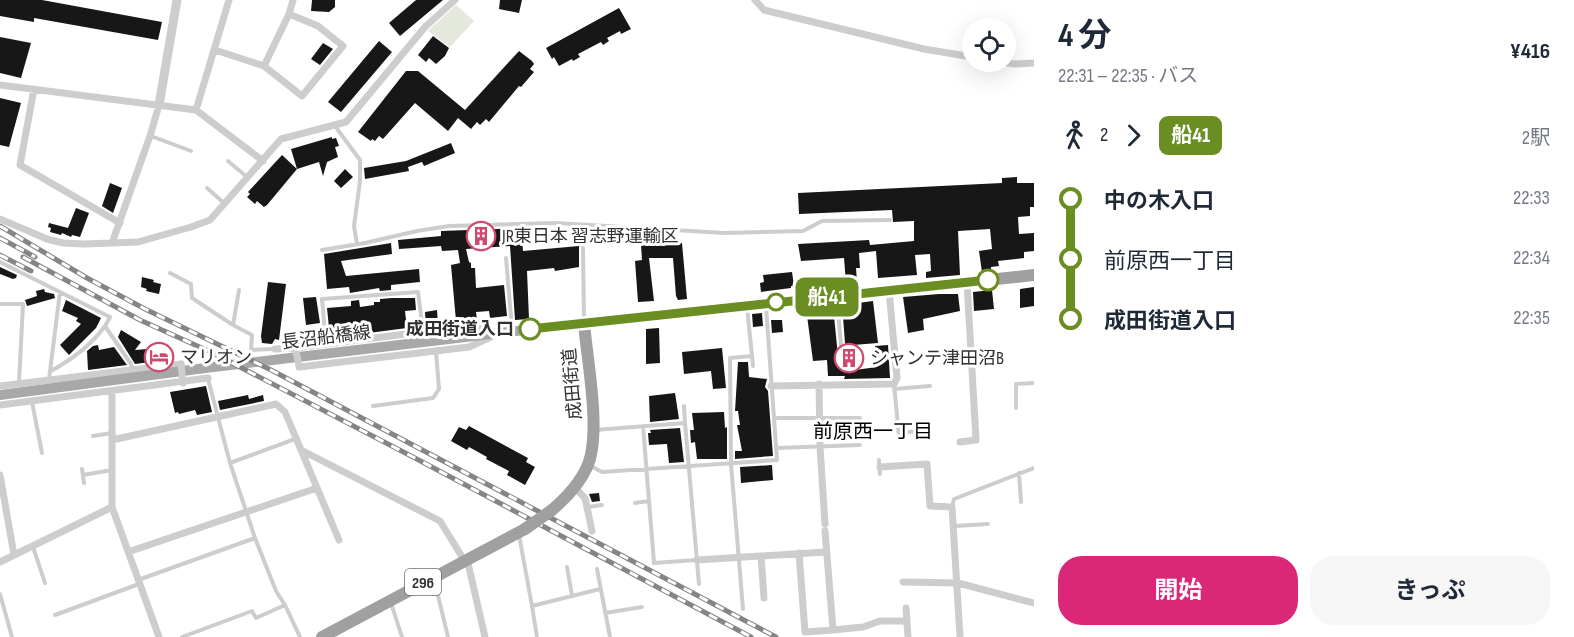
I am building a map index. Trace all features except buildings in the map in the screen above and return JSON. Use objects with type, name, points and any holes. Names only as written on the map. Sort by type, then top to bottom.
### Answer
[{"type":"highway","name":"成田街道","points":[[322,637],[522,531],[552,510],[575,488],[588,465],[594,430],[584,323],[1034,275]]},
{"type":"main road","name":"長沼船橋線","points":[[0,395],[584,323]]},
{"type":"street","points":[[112,243],[159,105],[177,0]]},
{"type":"street","points":[[196,110],[229,0]]},
{"type":"street","points":[[264,66],[289,14],[293,0]]},
{"type":"street","points":[[0,219],[47,239],[63,243],[138,242],[210,220],[281,139],[346,122],[425,27],[455,0]]},
{"type":"street","points":[[755,0],[764,10],[924,49],[962,55]]},
{"type":"street","points":[[215,50],[264,66],[302,96],[343,46],[318,26],[289,14]]},
{"type":"street","points":[[1016,64],[1034,63]]},
{"type":"street","points":[[0,85],[196,110],[262,161]]},
{"type":"street","points":[[34,89],[20,165],[120,223]]},
{"type":"street","points":[[960,442],[976,440],[967,283]]},
{"type":"street","points":[[771,386],[819,384],[894,386],[897,378],[889,290]]},
{"type":"street","points":[[275,349],[296,350],[326,344],[469,326],[498,333]]},
{"type":"street","points":[[296,350],[299,367],[469,346],[498,333]]},
{"type":"street","points":[[0,386],[181,364],[183,383]]},
{"type":"street","points":[[0,405],[208,378]]},
{"type":"street","points":[[819,384],[820,447],[833,630]]},
{"type":"street","points":[[112,392],[112,507],[159,637]]},
{"type":"street","points":[[112,436],[276,404],[285,412],[339,540]]},
{"type":"street","points":[[301,450],[440,521],[466,560],[485,637]]},
{"type":"street","points":[[880,467],[927,464],[930,506],[952,507],[955,526],[960,637]]},
{"type":"street","points":[[0,475],[14,555]]},
{"type":"street","points":[[128,552],[317,488]]},
{"type":"street","points":[[575,488],[585,498],[592,531]]},
{"type":"street","points":[[0,562],[112,507]]},
{"type":"street","points":[[697,560],[826,552]]},
{"type":"street","points":[[799,553],[805,633],[863,627],[880,621],[907,621]]},
{"type":"street","points":[[760,556],[764,598]]},
{"type":"street","points":[[903,582],[958,583],[1034,603]]},
{"type":"street","points":[[906,608],[908,637]]},
{"type":"lane","points":[[335,126],[360,160],[360,181],[354,226],[357,244]]},
{"type":"lane","points":[[150,136],[191,151]]},
{"type":"lane","points":[[228,161],[247,178]]},
{"type":"lane","points":[[207,188],[224,203]]},
{"type":"lane","points":[[322,250],[449,226],[556,223],[724,233],[803,231],[822,221],[890,220]]},
{"type":"lane","points":[[584,248],[584,323]]},
{"type":"lane","points":[[506,258],[512,332]]},
{"type":"lane","points":[[0,262],[110,317],[98,335],[64,364],[51,371]]},
{"type":"lane","points":[[170,273],[191,284],[192,298],[252,335],[250,350],[275,349]]},
{"type":"lane","points":[[233,325],[239,290]]},
{"type":"lane","points":[[49,380],[60,292]]},
{"type":"lane","points":[[326,344],[322,299],[418,292],[423,332]]},
{"type":"lane","points":[[837,296],[842,356]]},
{"type":"lane","points":[[588,465],[602,472],[777,460],[765,303]]},
{"type":"lane","points":[[0,304],[24,304],[19,384]]},
{"type":"lane","points":[[746,305],[753,366]]},
{"type":"lane","points":[[105,326],[131,364],[132,370]]},
{"type":"lane","points":[[373,406],[433,398],[439,390],[435,351]]},
{"type":"lane","points":[[744,609],[731,464],[730,358],[752,356]]},
{"type":"lane","points":[[208,378],[230,463],[255,538],[276,591],[300,637]]},
{"type":"lane","points":[[1016,408],[1016,384],[1034,383]]},
{"type":"lane","points":[[917,431],[899,435],[894,386],[930,386]]},
{"type":"lane","points":[[32,402],[42,453]]},
{"type":"lane","points":[[684,406],[699,584]]},
{"type":"lane","points":[[774,418],[860,418]]},
{"type":"lane","points":[[594,430],[685,423]]},
{"type":"lane","points":[[643,426],[654,563],[697,560]]},
{"type":"lane","points":[[93,436],[112,436]]},
{"type":"lane","points":[[230,463],[295,439]]},
{"type":"lane","points":[[776,448],[860,445]]},
{"type":"lane","points":[[952,507],[954,499],[1034,468]]},
{"type":"lane","points":[[82,469],[84,483]]},
{"type":"lane","points":[[83,475],[112,470]]},
{"type":"lane","points":[[1019,473],[1021,502]]},
{"type":"lane","points":[[635,503],[650,501]]},
{"type":"lane","points":[[588,507],[602,505]]},
{"type":"lane","points":[[955,526],[988,524]]},
{"type":"lane","points":[[522,531],[537,637]]},
{"type":"lane","points":[[55,615],[255,538]]},
{"type":"lane","points":[[33,546],[45,583]]},
{"type":"lane","points":[[567,567],[572,596]]},
{"type":"lane","points":[[597,569],[610,637]]},
{"type":"lane","points":[[434,577],[448,637]]},
{"type":"lane","points":[[532,606],[600,589]]},
{"type":"lane","points":[[0,594],[12,637]]},
{"type":"lane","points":[[390,600],[402,637]]},
{"type":"lane","points":[[183,637],[252,611],[256,618],[285,605]]},
{"type":"lane","points":[[605,613],[642,607]]},
{"type":"shaded area","points":[[456,5],[474,21],[450,47],[428,31]]},
{"type":"railway","points":[[0,226],[87,278],[145,309],[273,371],[776,637]]},
{"type":"railway","points":[[0,238],[35,257]]},
{"type":"railway","points":[[0,255],[31,271]]},
{"type":"railway","points":[[23,257],[140,320],[215,354],[413,457],[751,637]]},
{"type":"bus line","name":"船41","points":[[530,329],[988,280]]},
{"type":"place","name":"JR東日本 習志野運輸区","points":[[481,236]]},
{"type":"place","name":"成田街道入口","points":[[530,329]]},
{"type":"place","name":"マリオン","points":[[159,357]]},
{"type":"place","name":"シャンテ津田沼B","points":[[849,358]]},
{"type":"district","name":"前原西一丁目","points":[[873,431]]}]
